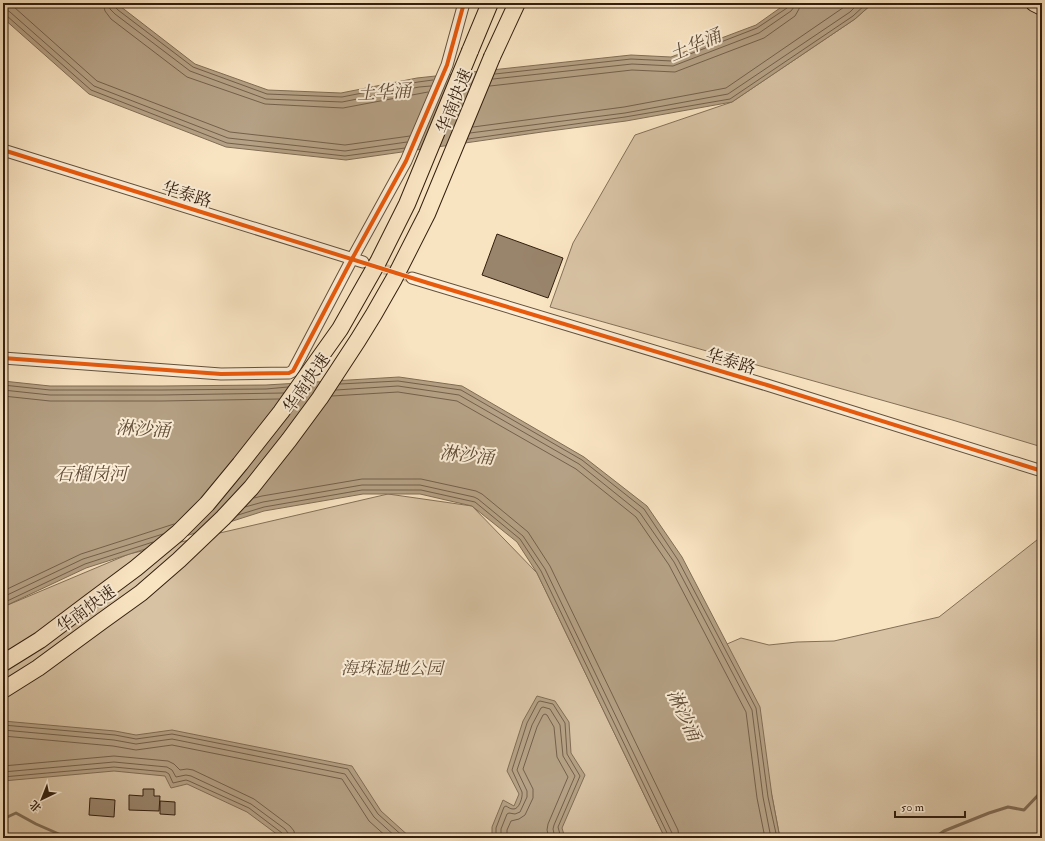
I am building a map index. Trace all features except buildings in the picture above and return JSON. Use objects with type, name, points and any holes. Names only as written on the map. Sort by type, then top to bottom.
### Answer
[{"type":"highway","points":[[470,51],[480,3]]},
{"type":"highway","name":"华南快速","points":[[3,663],[40,640],[71,617],[136,568],[178,533],[207,504],[282,412],[340,329],[378,262],[407,204],[490,3]]},
{"type":"highway","name":"华南快速","points":[[3,690],[38,668],[141,593],[179,560],[223,518],[251,488],[289,440],[320,398],[394,280],[427,214],[492,57],[517,3]]},
{"type":"highway","points":[[1034,3],[1042,7]]},
{"type":"street","points":[[3,358],[221,374],[294,372],[352,259],[406,161],[447,65],[464,3]]},
{"type":"street","name":"华泰路","points":[[3,150],[363,262]]},
{"type":"street","name":"华泰路","points":[[412,278],[767,385],[1042,471]]},
{"type":"green space","points":[[873,3],[1042,3],[1042,447],[949,419],[550,307],[573,243],[635,135],[732,102],[855,19]]},
{"type":"green space","name":"海珠湿地公园","points":[[388,494],[472,506],[537,573],[665,838],[3,838],[3,607],[129,554]]},
{"type":"green space","points":[[1042,536],[1042,838],[781,838],[772,796],[727,644],[741,638],[769,645],[797,642],[834,641],[939,617]]},
{"type":"water","name":"土华涌","points":[[3,3],[116,3],[195,64],[268,90],[341,93],[417,78],[631,55],[671,57],[756,25],[787,3],[873,3],[855,19],[732,102],[626,121],[346,160],[226,147],[89,94],[3,18]]},
{"type":"water","name":"石榴岗河","points":[[399,377],[462,386],[584,457],[647,506],[682,557],[760,707],[772,796],[781,838],[665,838],[537,573],[517,542],[472,506],[420,494],[363,494],[264,511],[86,568],[3,607],[3,381],[50,386],[266,385]]},
{"type":"water","points":[[537,696],[555,701],[569,722],[571,753],[585,775],[562,828],[565,838],[492,838],[492,827],[503,800],[514,806],[519,794],[507,771],[523,721]]},
{"type":"water","points":[[3,721],[115,731],[136,735],[172,730],[352,766],[381,811],[411,838],[282,838],[247,812],[187,784],[171,788],[165,776],[114,771],[3,781]]},
{"type":"waterway","points":[[934,838],[944,831],[1008,807],[1024,810],[1042,791]]},
{"type":"waterway","points":[[3,819],[16,813],[36,824],[68,838]]},
{"type":"tunnel","points":[[369,264],[412,278]]},
{"type":"cycle path","points":[[3,358],[221,374],[289,373],[293,371],[406,161],[447,65],[464,3]]},
{"type":"cycle path","points":[[3,150],[428,283],[767,385],[1042,471]]},
{"type":"water label","name":"淋沙涌","points":[[143,429]]},
{"type":"water label","name":"淋沙涌","points":[[467,455]]},
{"type":"water label","name":"淋沙涌","points":[[684,715]]}]
